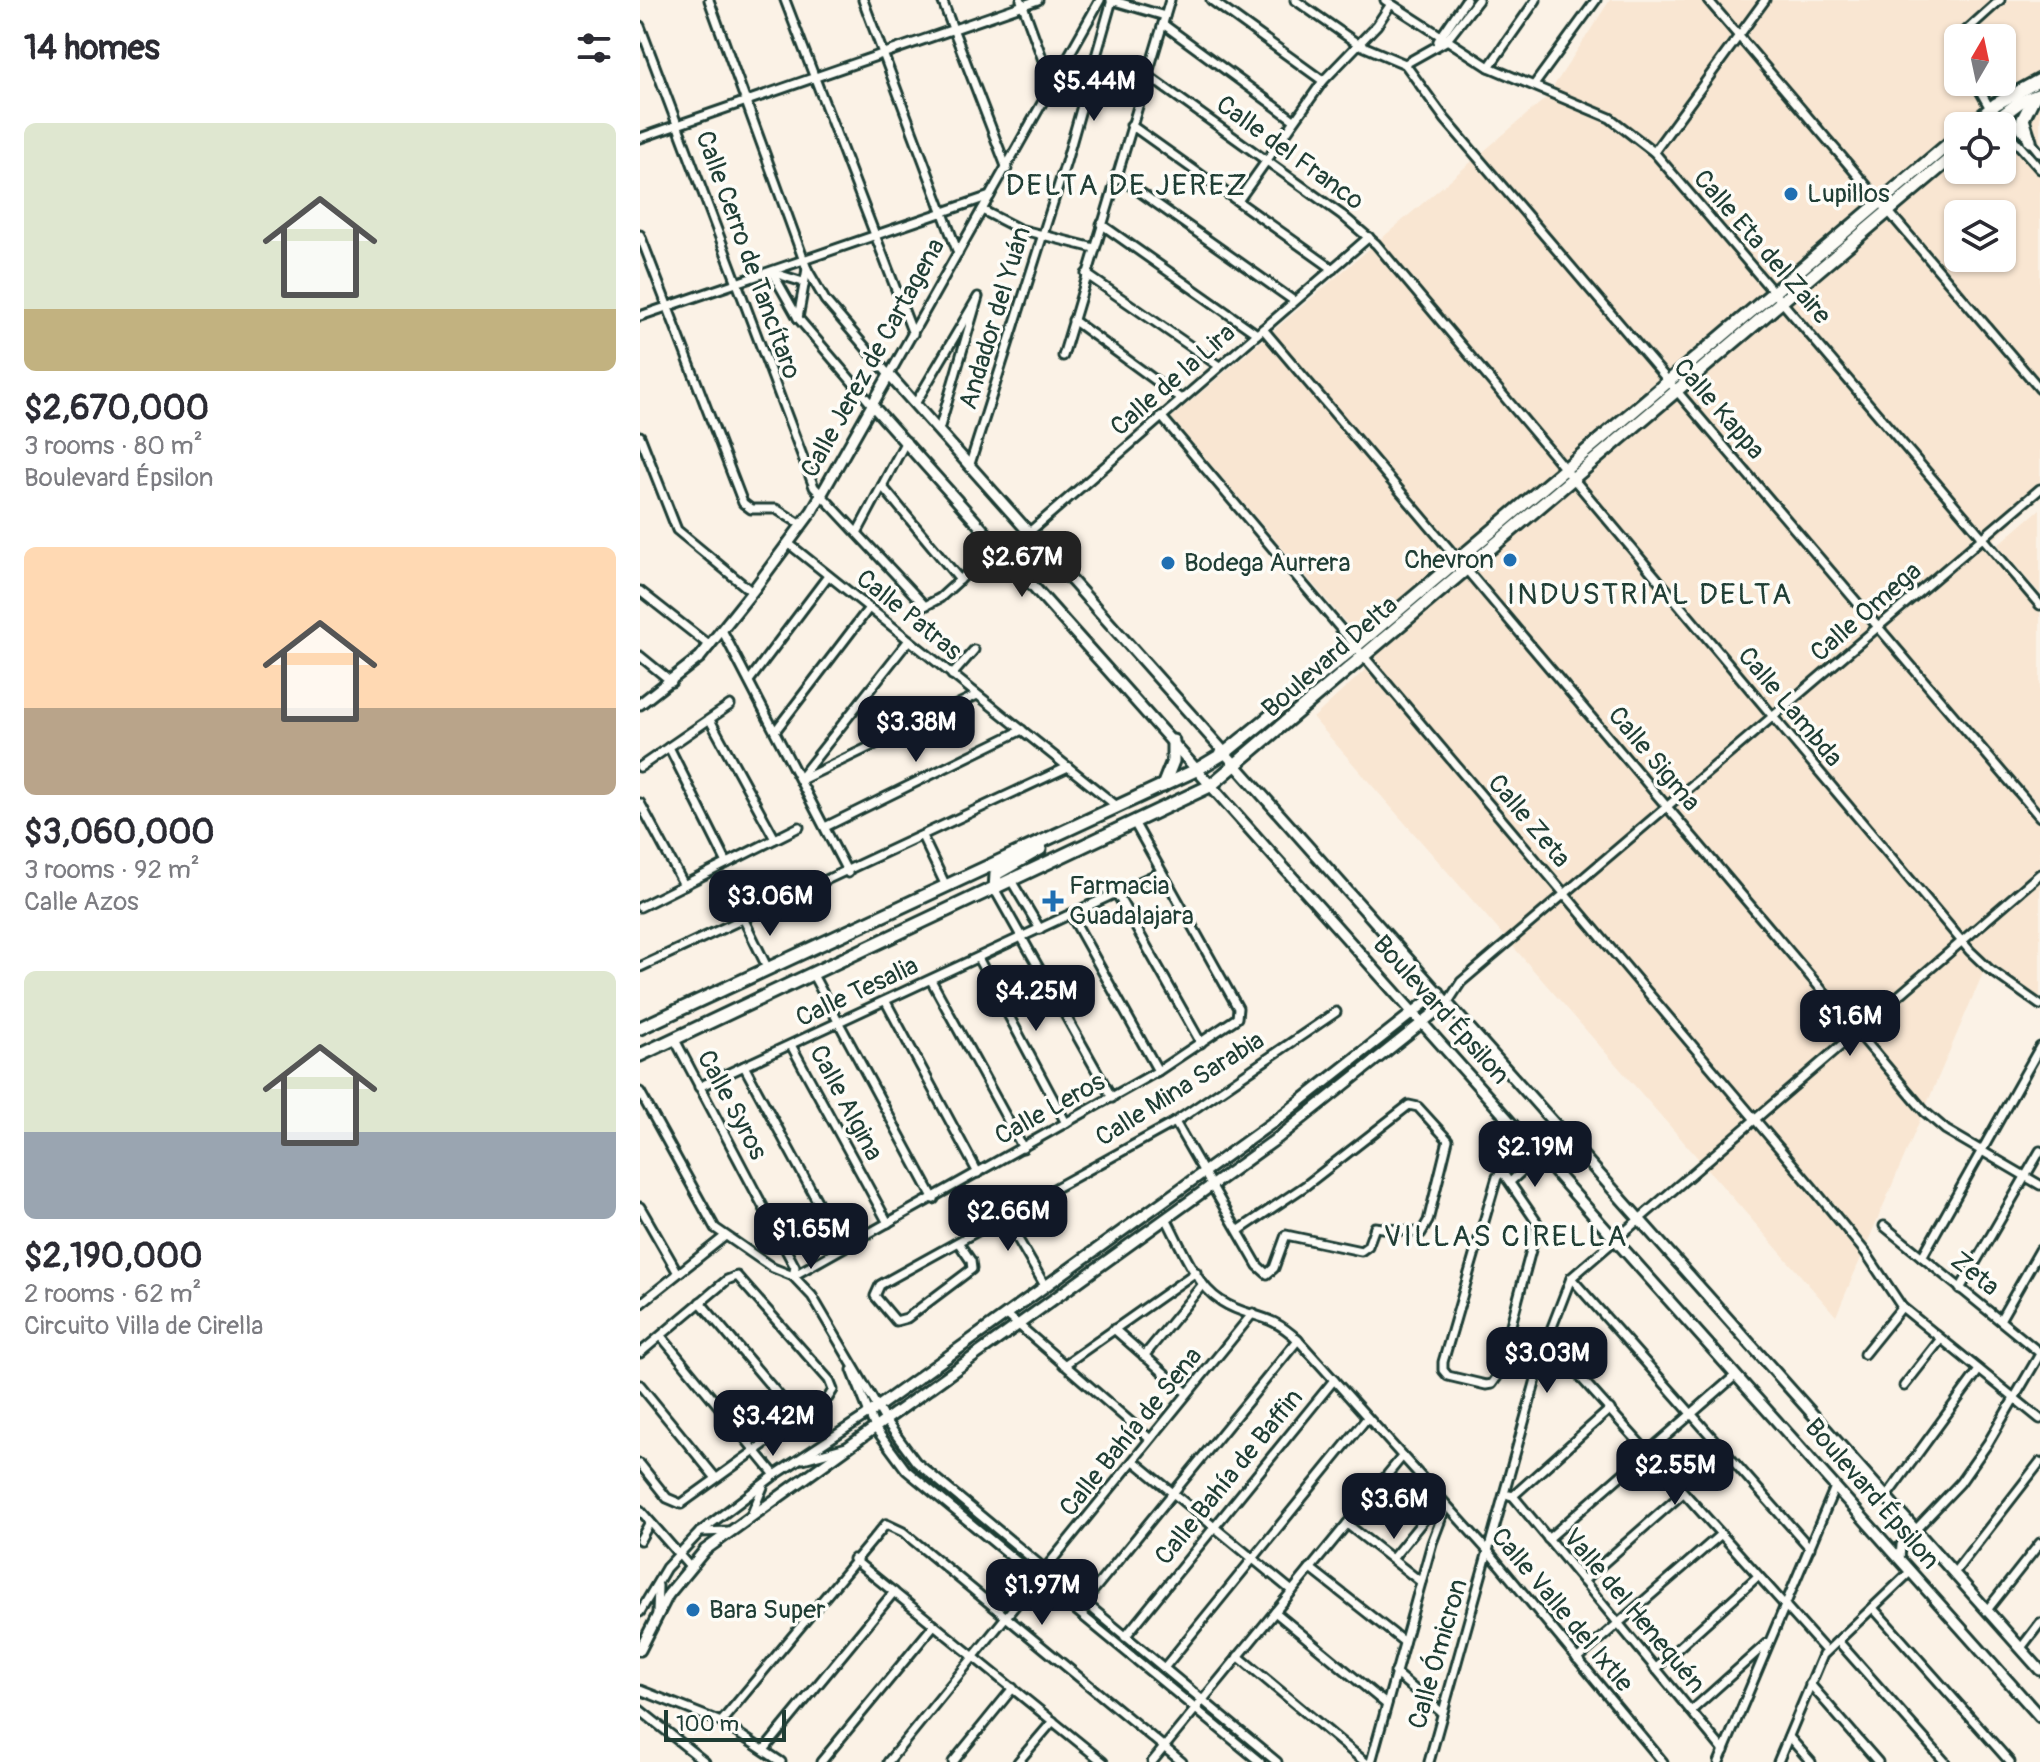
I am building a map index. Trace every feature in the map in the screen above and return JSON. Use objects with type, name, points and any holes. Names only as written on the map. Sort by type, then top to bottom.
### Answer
[{"type":"main road","points":[[1994,111],[2040,80]]},
{"type":"main road","points":[[1994,111],[2040,94]]},
{"type":"main road","points":[[2030,141],[2024,132],[2024,113],[2030,100],[2040,94]]},
{"type":"main road","name":"Boulevard Delta","points":[[1883,208],[1944,149]]},
{"type":"main road","name":"Boulevard Delta","points":[[640,1028],[1163,786],[1226,752],[1355,647],[1573,480],[1673,387],[1779,296],[1883,208],[1944,162]]},
{"type":"main road","name":"Boulevard Delta","points":[[640,1055],[1210,786],[1238,766],[1364,658],[1564,471],[1673,387]]},
{"type":"main road","points":[[1163,786],[1173,761],[1173,741]]},
{"type":"main road","points":[[995,890],[994,880],[1002,869],[1033,854],[1052,838]]},
{"type":"street","points":[[709,0],[806,260],[798,318]]},
{"type":"street","points":[[785,0],[913,334]]},
{"type":"street","points":[[863,0],[958,253]]},
{"type":"street","points":[[942,0],[1007,169]]},
{"type":"street","points":[[640,138],[1022,3],[1038,0]]},
{"type":"street","name":"Calle Jerez de Cartagena","points":[[640,704],[672,682],[710,646],[822,495],[1100,0]]},
{"type":"street","points":[[1111,0],[1164,20],[1294,120]]},
{"type":"street","name":"Andador del Yuán","points":[[970,464],[1042,236],[1111,0]]},
{"type":"street","points":[[1063,356],[1170,0]]},
{"type":"street","points":[[1211,0],[1323,81]]},
{"type":"street","points":[[1295,0],[1358,44],[1405,64],[1440,42],[1478,0]]},
{"type":"street","points":[[1400,10],[1407,0]]},
{"type":"street","points":[[1440,42],[1466,0]]},
{"type":"street","points":[[1489,67],[1536,0]]},
{"type":"street","points":[[1534,85],[1596,0]]},
{"type":"street","points":[[1708,0],[2040,389]]},
{"type":"street","points":[[1654,152],[1765,0]]},
{"type":"street","points":[[1973,24],[2000,0]]},
{"type":"street","points":[[1238,201],[1323,81],[1358,44],[1388,2]]},
{"type":"street","name":"Calle Eta del Zaire","points":[[1388,2],[1440,42],[1489,67],[1610,118],[1654,152],[2040,605]]},
{"type":"street","points":[[1022,3],[1052,85]]},
{"type":"street","name":"Calle Cerro de Tancítaro","points":[[640,26],[811,480],[925,606]]},
{"type":"street","name":"Calle Kappa","points":[[1405,64],[1445,119],[2040,817]]},
{"type":"street","name":"Calle del Franco","points":[[1147,75],[1369,237]]},
{"type":"street","points":[[1994,111],[2040,153]]},
{"type":"street","points":[[1994,111],[2040,169]]},
{"type":"street","points":[[1131,125],[1333,269]]},
{"type":"street","points":[[1116,175],[1294,301]]},
{"type":"street","points":[[640,316],[990,196]]},
{"type":"street","points":[[982,210],[1042,236],[1094,248]]},
{"type":"street","name":"Calle Sigma","points":[[1101,224],[1260,331],[1464,564],[1935,1122],[2040,1185]]},
{"type":"street","points":[[640,235],[743,503],[751,509],[776,509],[802,525]]},
{"type":"street","name":"Calle de la Lira","points":[[925,606],[1028,532],[1369,237]]},
{"type":"street","name":"Calle Lambda","points":[[1369,237],[1961,940],[1989,969],[2040,1005]]},
{"type":"street","points":[[807,269],[825,300],[889,375]]},
{"type":"street","points":[[772,272],[803,282]]},
{"type":"street","points":[[772,272],[798,318],[872,405]]},
{"type":"street","points":[[1086,274],[1219,366]]},
{"type":"street","points":[[915,404],[978,297],[939,430]]},
{"type":"street","points":[[1073,320],[1181,399]]},
{"type":"street","name":"Boulevard Épsilon","points":[[889,375],[2040,1670]]},
{"type":"street","name":"Boulevard Épsilon","points":[[872,405],[2040,1717]]},
{"type":"street","name":"Calle Zeta","points":[[1161,416],[1866,1253],[1902,1307],[2040,1419]]},
{"type":"street","points":[[640,436],[664,506],[677,530],[752,592]]},
{"type":"street","points":[[858,531],[906,441]]},
{"type":"street","points":[[882,486],[960,580]]},
{"type":"street","name":"Calle Omega","points":[[1439,992],[1461,982],[2040,489]]},
{"type":"street","name":"Calle Patras","points":[[788,543],[1118,807]]},
{"type":"street","points":[[749,681],[828,576]]},
{"type":"street","points":[[640,591],[710,646]]},
{"type":"street","points":[[776,730],[869,608]]},
{"type":"street","points":[[722,630],[848,873]]},
{"type":"street","points":[[800,779],[909,640]]},
{"type":"street","points":[[952,675],[974,650]]},
{"type":"street","points":[[640,656],[672,682]]},
{"type":"street","points":[[800,779],[977,695]]},
{"type":"street","points":[[640,767],[730,705]]},
{"type":"street","points":[[710,720],[775,839]]},
{"type":"street","points":[[825,827],[1022,730]]},
{"type":"street","points":[[669,747],[727,863]]},
{"type":"street","points":[[640,967],[848,873],[1068,767]]},
{"type":"street","points":[[640,803],[684,885]]},
{"type":"street","points":[[1135,824],[1161,872]]},
{"type":"street","points":[[640,907],[799,827]]},
{"type":"street","points":[[922,836],[946,886]]},
{"type":"street","name":"Calle Tesalia","points":[[699,1087],[1161,872]]},
{"type":"street","name":"Calle Leros","points":[[793,1276],[1112,1098],[1158,1071],[1238,1016],[1238,1008],[1161,872]]},
{"type":"street","name":"Calle Ómicron","points":[[1429,1762],[1547,1340],[1571,1278],[2040,874]]},
{"type":"street","points":[[1012,882],[1040,929]]},
{"type":"street","points":[[995,890],[1112,1098]]},
{"type":"street","points":[[1117,894],[1201,1043]]},
{"type":"street","points":[[1071,915],[1158,1071]]},
{"type":"street","points":[[744,920],[768,969]]},
{"type":"street","points":[[978,958],[1066,1123]]},
{"type":"street","points":[[813,975],[934,1199]]},
{"type":"street","points":[[931,980],[1023,1148]]},
{"type":"street","name":"Calle Omega","points":[[1448,1002],[1461,982]]},
{"type":"street","points":[[640,1612],[677,1553],[700,1532],[775,1475],[868,1414],[1044,1284],[1292,1108],[1412,1009],[1439,992]]},
{"type":"street","points":[[886,1002],[978,1173]]},
{"type":"street","points":[[640,1650],[657,1616],[689,1566],[730,1531],[1315,1110],[1448,1002]]},
{"type":"street","name":"Calle Mina Sarabia","points":[[958,1242],[971,1261],[972,1269],[907,1318],[896,1321],[875,1296],[877,1287],[1004,1215],[1175,1122],[1336,1012]]},
{"type":"street","name":"Calle Syros","points":[[674,1038],[795,1267],[793,1276]]},
{"type":"street","name":"Calle Algina","points":[[791,1045],[888,1223]]},
{"type":"street","points":[[1922,1257],[2040,1047]]},
{"type":"street","points":[[744,1066],[842,1247]]},
{"type":"street","points":[[640,1092],[708,1215],[724,1237],[786,1276],[793,1276],[820,1307],[885,1420],[929,1474],[1277,1762]]},
{"type":"street","points":[[1175,1122],[1258,1266],[1267,1274],[1274,1268],[1281,1241],[1286,1235],[1361,1251],[1368,1246],[1375,1227],[1421,1233],[1428,1221],[1448,1140],[1418,1107],[1409,1105],[1305,1186],[1238,1231]]},
{"type":"street","points":[[1501,1170],[1535,1215],[1538,1228],[1497,1377],[1492,1384],[1486,1385],[1448,1376],[1443,1367],[1501,1170],[1529,1143]]},
{"type":"street","points":[[1960,1289],[2040,1151]]},
{"type":"street","points":[[1510,1182],[1540,1155]]},
{"type":"street","points":[[640,1207],[678,1273]]},
{"type":"street","points":[[1004,1215],[1044,1284]]},
{"type":"street","name":"Calle Valle del Ixtle","points":[[1166,1218],[1203,1284],[1218,1300],[1276,1320],[1298,1340],[1401,1458],[1488,1551],[1663,1762]]},
{"type":"street","name":"Zeta","points":[[1884,1226],[2040,1353]]},
{"type":"street","points":[[640,1304],[724,1237]]},
{"type":"street","points":[[2000,1320],[2040,1250]]},
{"type":"street","points":[[1064,1365],[1196,1272]]},
{"type":"street","points":[[640,1353],[700,1302],[737,1276],[829,1380],[833,1390],[828,1398],[677,1504],[640,1464]]},
{"type":"street","points":[[1571,1278],[1810,1548]]},
{"type":"street","points":[[1144,1356],[1203,1284]]},
{"type":"street","points":[[700,1302],[798,1418]]},
{"type":"street","points":[[1864,1354],[1902,1307]]},
{"type":"street","name":"Calle Bahía de Sena","points":[[888,1762],[1253,1313]]},
{"type":"street","points":[[1006,1314],[1150,1439]]},
{"type":"street","points":[[1114,1329],[1187,1393]]},
{"type":"street","points":[[661,1336],[756,1448],[775,1475]]},
{"type":"street","points":[[1084,1602],[1298,1340]]},
{"type":"street","points":[[1547,1340],[1826,1651]]},
{"type":"street","points":[[1904,1386],[1940,1340]]},
{"type":"street","points":[[1900,1561],[1901,1545],[1966,1475],[2040,1353]]},
{"type":"street","points":[[847,1356],[875,1428],[897,1460],[918,1481],[1260,1762]]},
{"type":"street","points":[[1886,1497],[1979,1370]]},
{"type":"street","points":[[1548,1539],[1736,1375]]},
{"type":"street","name":"Calle Bahía de Baffin","points":[[1125,1637],[1334,1380]]},
{"type":"street","points":[[640,1385],[715,1477]]},
{"type":"street","points":[[1503,1495],[1513,1496],[1610,1409]]},
{"type":"street","points":[[1164,1668],[1367,1418]]},
{"type":"street","points":[[795,1462],[847,1447]]},
{"type":"street","points":[[1152,1762],[1401,1458]]},
{"type":"street","points":[[1134,1461],[1292,1591]]},
{"type":"street","points":[[1954,1573],[2040,1462]]},
{"type":"street","points":[[750,1518],[752,1506],[768,1481]]},
{"type":"street","points":[[1719,1762],[1835,1487]]},
{"type":"street","points":[[1583,1581],[1683,1493]]},
{"type":"street","name":"Valle del Henequén","points":[[1513,1496],[1724,1751]]},
{"type":"street","points":[[1392,1559],[1443,1503]]},
{"type":"street","points":[[1371,1762],[1443,1503]]},
{"type":"street","points":[[640,1510],[689,1566]]},
{"type":"street","points":[[640,1540],[650,1522]]},
{"type":"street","points":[[1347,1524],[1421,1582]]},
{"type":"street","points":[[721,1722],[853,1559],[882,1527],[891,1525],[1182,1762]]},
{"type":"street","points":[[700,1532],[730,1531]]},
{"type":"street","points":[[1577,1659],[1720,1535]]},
{"type":"street","points":[[1987,1610],[2040,1543]]},
{"type":"street","points":[[853,1559],[1103,1762]]},
{"type":"street","points":[[1310,1568],[1404,1642]]},
{"type":"street","points":[[1778,1762],[1826,1651],[1910,1572]]},
{"type":"street","points":[[1655,1669],[1758,1576]]},
{"type":"street","points":[[657,1616],[659,1580]]},
{"type":"street","points":[[764,1750],[894,1592]]},
{"type":"street","points":[[1873,1608],[2010,1762]]},
{"type":"street","points":[[1275,1612],[1386,1704]]},
{"type":"street","points":[[2021,1648],[2040,1623]]},
{"type":"street","points":[[821,1762],[934,1625]]},
{"type":"street","points":[[1691,1711],[1771,1639]]},
{"type":"street","points":[[1838,1641],[1945,1762]]},
{"type":"street","points":[[1238,1656],[1365,1762]]},
{"type":"street","points":[[1395,1673],[1441,1712]]},
{"type":"street","points":[[1810,1684],[1878,1762]]},
{"type":"street","points":[[953,1762],[1013,1688]]},
{"type":"street","points":[[640,1690],[721,1722],[781,1762]]},
{"type":"street","points":[[640,1710],[705,1762]]},
{"type":"street","points":[[1018,1762],[1053,1721]]},
{"type":"street","points":[[1789,1737],[1811,1762]]},
{"type":"street","points":[[1084,1762],[1091,1753]]},
{"type":"shaded area","points":[[1610,0],[2040,0],[2040,498],[1992,541],[2040,600],[2040,1005],[1983,973],[1836,1316],[1313,718],[1377,659],[1171,418],[1546,98]]},
{"type":"shaded area","points":[[2040,509],[2040,594],[1998,545]]},
{"type":"place","name":"Lupillos","points":[[1791,194]]},
{"type":"place","name":"Chevron","points":[[1510,560]]},
{"type":"place","name":"Bodega Aurrera","points":[[1168,563]]},
{"type":"place","name":"Farmacia Guadalajara","points":[[1053,901]]},
{"type":"place","name":"Bara Super","points":[[693,1610]]},
{"type":"district","name":"DELTA DE JEREZ","points":[[1127,185]]},
{"type":"district","name":"INDUSTRIAL DELTA","points":[[1650,594]]},
{"type":"district","name":"VILLAS CIRELLA","points":[[1506,1236]]}]
